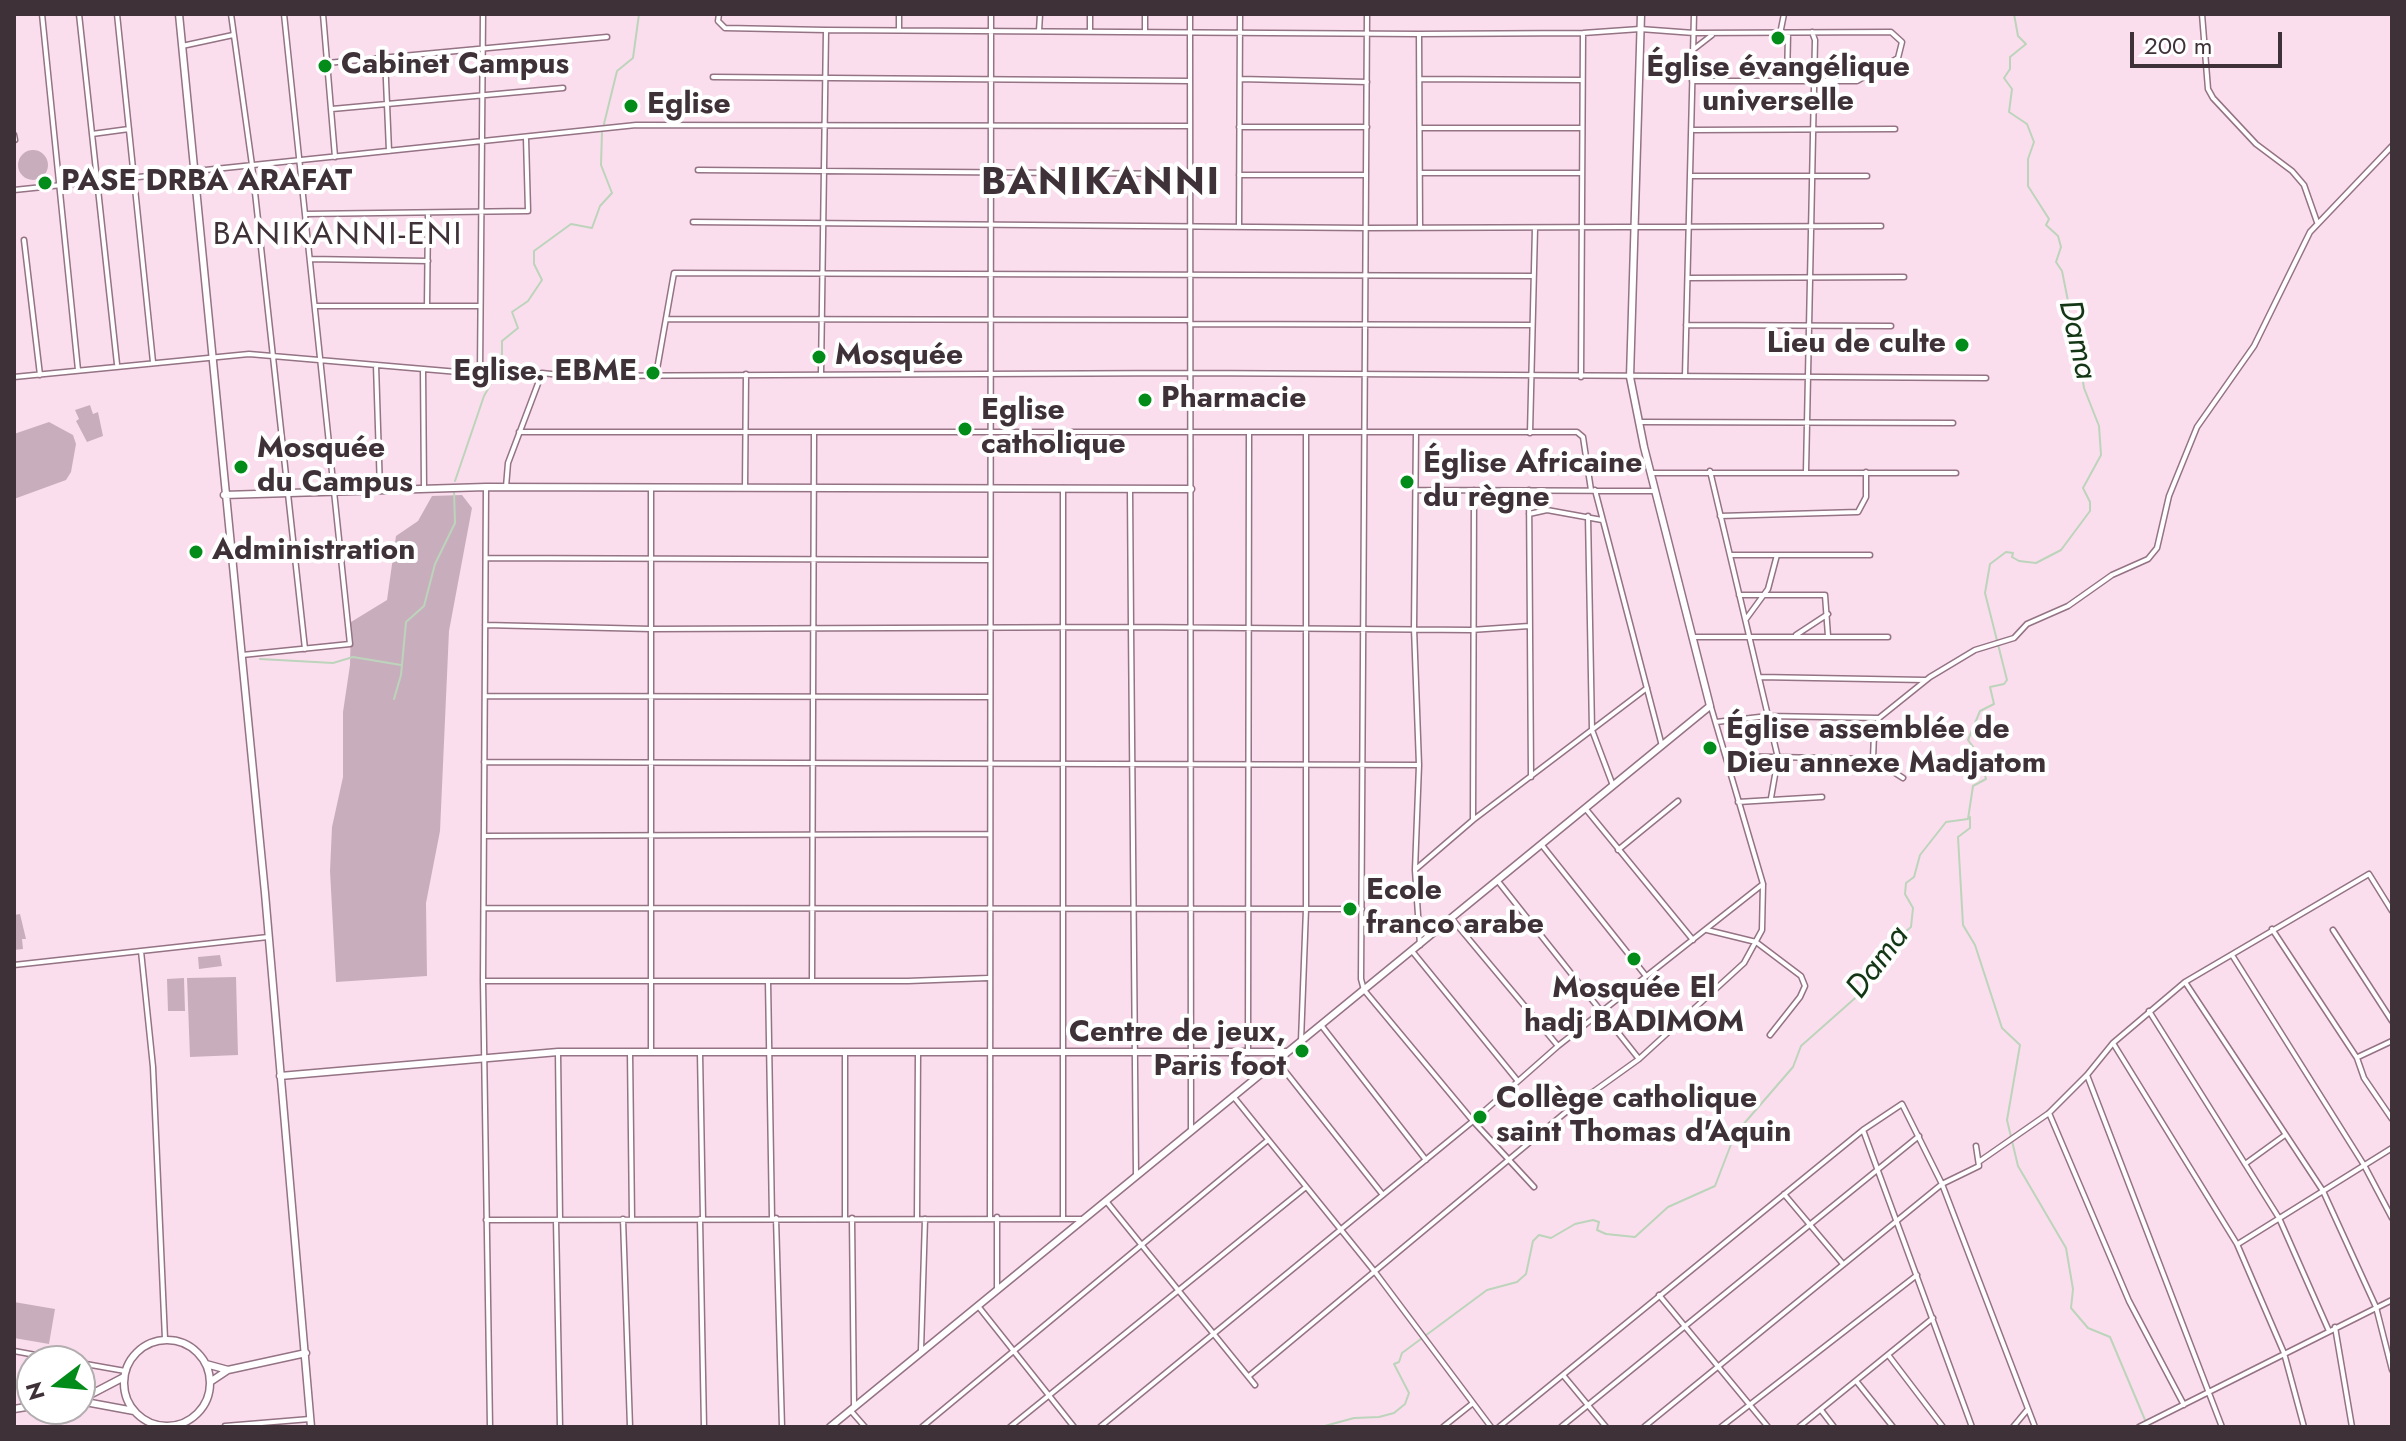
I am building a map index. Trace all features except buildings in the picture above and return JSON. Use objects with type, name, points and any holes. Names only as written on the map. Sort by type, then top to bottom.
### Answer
[{"type":"street","points":[[42,14],[78,370]]},
{"type":"street","points":[[79,14],[117,364]]},
{"type":"street","points":[[117,14],[153,362]]},
{"type":"street","points":[[179,14],[268,937],[311,1423],[225,1426]]},
{"type":"street","points":[[231,14],[252,165],[305,649]]},
{"type":"street","points":[[240,656],[350,644],[284,14]]},
{"type":"street","points":[[323,14],[335,157]]},
{"type":"street","points":[[480,373],[483,14]]},
{"type":"street","points":[[719,14],[718,21],[725,28],[826,30],[1419,34],[1583,33],[1640,29],[1694,33],[1891,32],[1898,36],[1902,48],[1898,58],[1862,79],[1692,81]]},
{"type":"street","points":[[899,14],[899,30]]},
{"type":"street","points":[[990,1217],[988,374],[991,14]]},
{"type":"street","points":[[1039,31],[1040,14]]},
{"type":"street","points":[[1090,14],[1090,30]]},
{"type":"street","points":[[1145,14],[1145,30]]},
{"type":"street","points":[[1190,14],[1191,1130]]},
{"type":"street","points":[[1239,227],[1240,14]]},
{"type":"street","points":[[1367,14],[1361,979],[1364,990],[1473,1121],[1534,1187]]},
{"type":"street","points":[[1249,1376],[1572,1107],[1639,1059],[1727,982],[1744,963],[1762,930],[1763,884],[1710,706],[1638,422],[1630,377],[1641,14]]},
{"type":"street","points":[[1685,376],[1694,130],[1694,14]]},
{"type":"street","points":[[1780,34],[1784,14]]},
{"type":"street","points":[[2202,14],[2208,89],[2256,144],[2292,171],[2304,185],[2317,222]]},
{"type":"street","points":[[821,373],[826,30]]},
{"type":"street","points":[[1806,471],[1814,128],[1812,32]]},
{"type":"street","points":[[1581,377],[1583,33]]},
{"type":"street","points":[[1693,50],[1714,33]]},
{"type":"street","points":[[1419,34],[1420,227]]},
{"type":"street","points":[[1787,81],[1788,34]]},
{"type":"street","points":[[182,46],[233,35]]},
{"type":"street","points":[[327,63],[607,37]]},
{"type":"street","points":[[385,57],[389,151]]},
{"type":"street","points":[[713,77],[1190,81]]},
{"type":"street","points":[[1240,79],[1367,82]]},
{"type":"street","points":[[1420,79],[1582,80]]},
{"type":"street","points":[[332,109],[563,88]]},
{"type":"street","points":[[14,190],[636,125],[1190,126]]},
{"type":"street","points":[[1239,127],[1367,127]]},
{"type":"street","points":[[1420,128],[1582,128]]},
{"type":"street","points":[[92,134],[129,129]]},
{"type":"street","points":[[1694,130],[1895,129]]},
{"type":"street","points":[[305,214],[528,211],[526,138]]},
{"type":"street","points":[[1873,759],[1874,734],[1879,718],[1925,681],[1975,650],[2014,638],[2027,624],[2068,606],[2112,575],[2148,559],[2157,548],[2169,496],[2197,427],[2254,346],[2317,222],[2392,146]]},
{"type":"street","points":[[698,170],[1190,174]]},
{"type":"street","points":[[1420,173],[1581,173]]},
{"type":"street","points":[[1239,175],[1366,175]]},
{"type":"street","points":[[1692,176],[1867,176]]},
{"type":"street","points":[[427,306],[428,213]]},
{"type":"street","points":[[693,222],[1366,228],[1881,226]]},
{"type":"street","points":[[1530,433],[1535,228]]},
{"type":"street","points":[[24,240],[40,375]]},
{"type":"street","points":[[310,259],[428,261]]},
{"type":"street","points":[[656,375],[674,273],[1533,276]]},
{"type":"street","points":[[1688,278],[1904,277]]},
{"type":"street","points":[[315,306],[481,306]]},
{"type":"street","points":[[667,319],[1531,325]]},
{"type":"street","points":[[1686,325],[1891,326]]},
{"type":"street","points":[[14,377],[211,356],[274,356],[470,373]]},
{"type":"street","points":[[376,365],[380,490]]},
{"type":"street","points":[[423,369],[424,489]]},
{"type":"street","points":[[506,487],[508,463],[542,373],[550,376],[1190,373],[1986,378]]},
{"type":"street","points":[[745,488],[746,374]]},
{"type":"street","points":[[1638,422],[1953,423]]},
{"type":"street","points":[[519,432],[1580,433],[1662,746]]},
{"type":"street","points":[[1248,1053],[1249,432]]},
{"type":"street","points":[[1301,1041],[1306,909],[1306,432]]},
{"type":"street","points":[[1416,432],[1414,628],[1419,765],[1415,870],[1420,945]]},
{"type":"street","points":[[812,981],[814,433]]},
{"type":"street","points":[[1710,471],[1778,758],[1771,798]]},
{"type":"street","points":[[1720,516],[1858,512],[1866,497],[1866,471]]},
{"type":"street","points":[[1651,473],[1956,473]]},
{"type":"street","points":[[224,495],[486,487],[1191,489]]},
{"type":"street","points":[[486,487],[483,981],[490,1427]]},
{"type":"street","points":[[651,487],[651,1052]]},
{"type":"street","points":[[1063,488],[1063,1217]]},
{"type":"street","points":[[1130,489],[1136,1176]]},
{"type":"street","points":[[1417,490],[1655,491]]},
{"type":"street","points":[[1473,820],[1471,630],[1474,490]]},
{"type":"street","points":[[1529,490],[1531,777]]},
{"type":"street","points":[[1529,514],[1547,510],[1602,520]]},
{"type":"street","points":[[1588,516],[1592,730],[1612,783]]},
{"type":"street","points":[[1730,555],[1870,555]]},
{"type":"street","points":[[1745,621],[1763,595],[1776,566],[1777,555]]},
{"type":"street","points":[[486,558],[990,560]]},
{"type":"street","points":[[1739,595],[1825,595],[1828,636]]},
{"type":"street","points":[[1795,636],[1828,614]]},
{"type":"street","points":[[485,625],[651,629],[1363,627],[1471,630],[1529,626]]},
{"type":"street","points":[[1692,637],[1888,637]]},
{"type":"street","points":[[1759,677],[1925,681]]},
{"type":"street","points":[[1415,870],[1473,820],[1647,688]]},
{"type":"street","points":[[485,696],[989,697]]},
{"type":"street","points":[[830,1427],[1420,945],[1612,783],[1710,706]]},
{"type":"street","points":[[1716,722],[1768,716],[1879,718]]},
{"type":"street","points":[[1726,756],[1873,759],[1903,778]]},
{"type":"street","points":[[484,762],[1419,765]]},
{"type":"street","points":[[1738,802],[1822,797]]},
{"type":"street","points":[[1618,850],[1678,801]]},
{"type":"street","points":[[1584,806],[1693,940]]},
{"type":"street","points":[[484,836],[989,834]]},
{"type":"street","points":[[1541,844],[1646,976]]},
{"type":"street","points":[[1644,1427],[1942,1184],[1973,1169],[2049,1113],[2087,1075],[2113,1043],[2185,982],[2369,874],[2392,911]]},
{"type":"street","points":[[1497,880],[1639,1059]]},
{"type":"street","points":[[1100,1427],[1473,1121],[1558,1046],[1763,884]]},
{"type":"street","points":[[483,908],[1362,909]]},
{"type":"street","points":[[1450,917],[1558,1046]]},
{"type":"street","points":[[2272,929],[2357,1058],[2364,1078],[2392,1119]]},
{"type":"street","points":[[1707,930],[1756,942],[1801,976],[1805,986],[1770,1035]]},
{"type":"street","points":[[2333,930],[2392,1021]]},
{"type":"street","points":[[14,965],[268,937]]},
{"type":"street","points":[[141,951],[153,1067],[165,1339]]},
{"type":"street","points":[[1412,951],[1517,1080]]},
{"type":"street","points":[[2232,955],[2364,1165],[2392,1218]]},
{"type":"street","points":[[483,981],[988,978]]},
{"type":"street","points":[[768,981],[782,1427]]},
{"type":"street","points":[[2185,982],[2323,1191],[2376,1307],[2392,1370]]},
{"type":"street","points":[[2149,1011],[2279,1218],[2329,1331]]},
{"type":"street","points":[[1321,1025],[1426,1160]]},
{"type":"street","points":[[2357,1058],[2392,1041]]},
{"type":"street","points":[[2113,1043],[2237,1244],[2284,1353],[2304,1427]]},
{"type":"street","points":[[280,1076],[558,1052],[1287,1052]]},
{"type":"street","points":[[558,1052],[560,1427]]},
{"type":"street","points":[[630,1052],[632,1219]]},
{"type":"street","points":[[700,1052],[704,1427]]},
{"type":"street","points":[[845,1052],[845,1218]]},
{"type":"street","points":[[917,1218],[918,1052]]},
{"type":"street","points":[[1277,1061],[1383,1195]]},
{"type":"street","points":[[2087,1075],[2222,1427]]},
{"type":"street","points":[[1233,1096],[1375,1272],[1491,1427]]},
{"type":"street","points":[[1499,1427],[1863,1130],[1902,1104],[1942,1184],[2035,1427]]},
{"type":"street","points":[[2049,1113],[2129,1301],[2184,1405]]},
{"type":"street","points":[[1863,1130],[1972,1427]]},
{"type":"street","points":[[2245,1164],[2286,1134]]},
{"type":"street","points":[[1561,1427],[1919,1136]]},
{"type":"street","points":[[922,1427],[1268,1140]]},
{"type":"street","points":[[1976,1146],[1980,1161]]},
{"type":"street","points":[[2237,1244],[2392,1148]]},
{"type":"street","points":[[1010,1427],[1306,1187]]},
{"type":"street","points":[[1784,1194],[1843,1264]]},
{"type":"street","points":[[1106,1201],[1255,1385]]},
{"type":"street","points":[[997,1217],[997,1289]]},
{"type":"street","points":[[852,1218],[852,1408],[865,1427]]},
{"type":"street","points":[[921,1352],[926,1295],[925,1218]]},
{"type":"street","points":[[623,1219],[630,1427]]},
{"type":"street","points":[[486,1220],[1084,1219]]},
{"type":"street","points":[[1721,1427],[1917,1275]]},
{"type":"street","points":[[1659,1295],[1768,1427]]},
{"type":"street","points":[[2139,1427],[2392,1300]]},
{"type":"street","points":[[978,1306],[1074,1427]]},
{"type":"street","points":[[1799,1427],[1933,1318]]},
{"type":"street","points":[[2335,1327],[2352,1427]]},
{"type":"street","points":[[96,1391],[124,1374],[140,1348],[165,1339],[189,1346],[206,1364],[210,1382],[203,1406],[182,1425],[157,1426],[134,1411],[96,1403]]},
{"type":"street","points":[[210,1382],[228,1370],[306,1353]]},
{"type":"street","points":[[1888,1355],[1943,1427]]},
{"type":"street","points":[[206,1364],[228,1370]]},
{"type":"street","points":[[96,1367],[124,1374]]},
{"type":"street","points":[[124,1374],[125,1395],[134,1411]]},
{"type":"street","points":[[1563,1375],[1606,1427]]},
{"type":"street","points":[[1856,1381],[1893,1427]]},
{"type":"street","points":[[1443,1427],[1473,1403]]},
{"type":"street","points":[[2013,1427],[2028,1409]]},
{"type":"street","points":[[1821,1410],[1834,1427]]},
{"type":"shaded area","points":[[33,150],[43,155],[48,165],[43,175],[33,180],[23,175],[18,165],[23,155]]},
{"type":"shaded area","points":[[90,405],[93,414],[98,412],[103,436],[87,442],[76,421],[79,419],[75,410]]},
{"type":"shaded area","points":[[49,422],[73,435],[76,444],[71,472],[66,480],[14,499],[14,434]]},
{"type":"shaded area","points":[[462,495],[472,508],[449,631],[440,831],[426,903],[427,976],[336,982],[330,871],[332,827],[343,777],[343,712],[350,665],[351,622],[387,600],[396,536],[418,521],[432,496]]},
{"type":"shaded area","points":[[20,914],[26,939],[22,939],[23,949],[14,950],[14,915]]},
{"type":"shaded area","points":[[220,955],[222,966],[199,969],[198,957]]},
{"type":"shaded area","points":[[236,977],[238,1055],[190,1057],[187,978]]},
{"type":"shaded area","points":[[184,978],[185,1011],[168,1011],[167,979]]},
{"type":"shaded area","points":[[14,1302],[55,1309],[49,1344],[14,1338]]},
{"type":"waterway","points":[[455,481],[484,396],[502,364],[502,341],[518,328],[512,312],[528,301],[542,280],[534,264],[534,251],[571,224],[592,228],[600,206],[612,193],[601,165],[602,132],[617,71],[633,58],[639,14]]},
{"type":"waterway","name":"Dama","points":[[1321,1427],[1354,1418],[1394,1413],[1405,1404],[1409,1393],[1394,1364],[1399,1362],[1402,1353],[1487,1290],[1517,1282],[1526,1274],[1533,1241],[1539,1235],[1551,1238],[1575,1224],[1593,1220],[1599,1222],[1597,1230],[1606,1234],[1635,1237],[1668,1207],[1715,1186],[1735,1134],[1793,1067],[1801,1046],[1871,984],[1881,952],[1911,927],[1913,908],[1905,894],[1906,883],[1914,877],[1920,855],[1946,822],[1968,819],[1973,786],[1986,779],[1980,756],[1968,740],[1980,711],[1994,704],[1990,687],[2004,684],[2007,680],[1985,593],[1990,564],[2006,552],[2013,553],[2012,557],[2019,561],[2036,563],[2061,550],[2090,511],[2090,502],[2083,488],[2101,455],[2099,426],[2084,388],[2078,349],[2070,337],[2068,301],[2062,271],[2056,262],[2061,247],[2058,236],[2046,225],[2049,219],[2028,186],[2028,159],[2034,142],[2027,124],[2009,112],[2012,89],[2004,78],[2010,69],[2010,57],[2026,44],[2018,36],[2014,14]]},
{"type":"waterway","points":[[394,699],[401,675],[406,622],[424,606],[435,564],[455,523],[454,491]]},
{"type":"waterway","points":[[260,659],[333,663],[353,657],[401,665]]},
{"type":"waterway","points":[[1970,817],[1970,828],[1958,837],[1963,925],[1975,945],[2002,1028],[2020,1045],[2007,1120],[2018,1166],[2066,1248],[2073,1289],[2071,1308],[2088,1328],[2110,1337],[2148,1427]]},
{"type":"place","name":"Église évangélique universelle","points":[[1778,38]]},
{"type":"place","name":"Cabinet Campus","points":[[325,66]]},
{"type":"place","name":"Eglise","points":[[631,106]]},
{"type":"place","name":"PASE DRBA ARAFAT","points":[[45,183]]},
{"type":"place","name":"Lieu de culte","points":[[1962,345]]},
{"type":"place","name":"Mosquée","points":[[819,357]]},
{"type":"place","name":"Eglise. EBME","points":[[653,373]]},
{"type":"place","name":"Pharmacie","points":[[1145,400]]},
{"type":"place","name":"Eglise catholique","points":[[965,429]]},
{"type":"place","name":"Mosquée du Campus","points":[[241,467]]},
{"type":"place","name":"Église Africaine du règne","points":[[1407,482]]},
{"type":"place","name":"Administration","points":[[196,552]]},
{"type":"place","name":"Église assemblée de Dieu annexe Madjatom","points":[[1710,748]]},
{"type":"place","name":"Ecole franco arabe","points":[[1350,909]]},
{"type":"place","name":"Mosquée El hadj BADIMOM","points":[[1634,959]]},
{"type":"place","name":"Centre de jeux, Paris foot","points":[[1302,1051]]},
{"type":"place","name":"Collège catholique saint Thomas d'Aquin","points":[[1480,1117]]},
{"type":"district","name":"BANIKANNI","points":[[1101,185]]},
{"type":"district","name":"BANIKANNI-ENI","points":[[338,236]]}]
